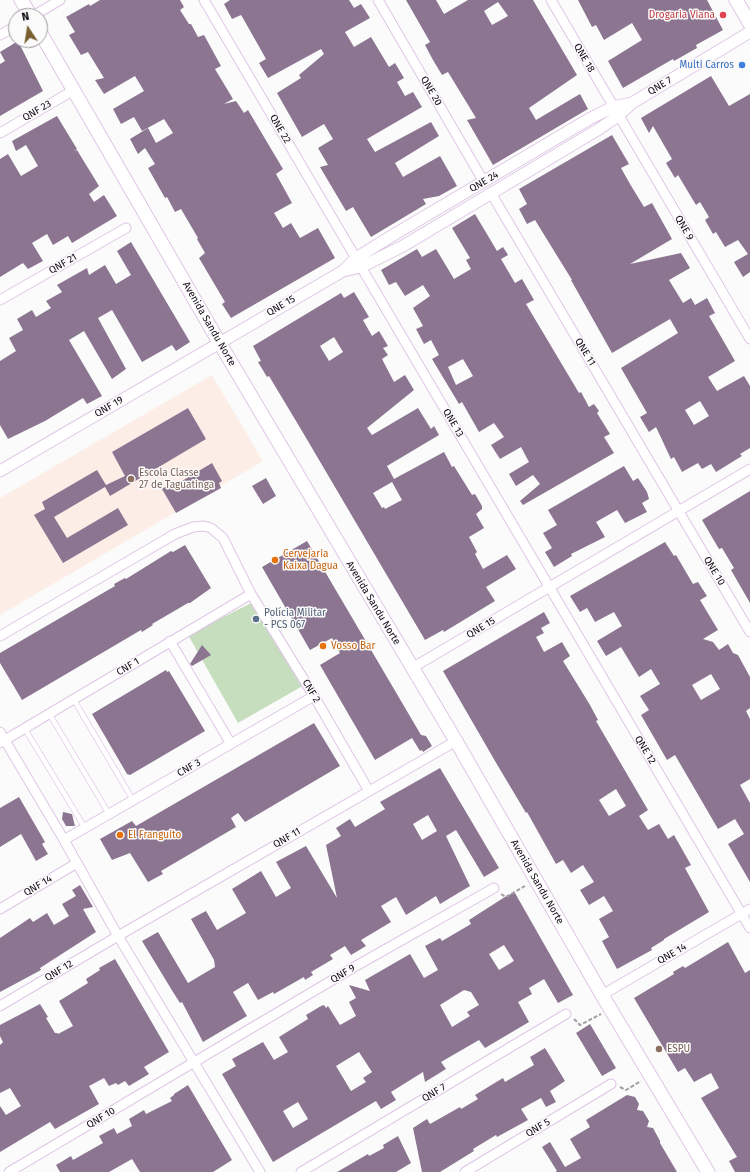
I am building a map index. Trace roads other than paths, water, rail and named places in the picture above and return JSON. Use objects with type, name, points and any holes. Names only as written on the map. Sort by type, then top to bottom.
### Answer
[{"type":"main road","points":[[736,0],[750,24]]},
{"type":"main road","name":"Avenida Sandu Norte","points":[[48,46],[219,342],[456,741],[602,995],[708,1172]]},
{"type":"street","points":[[46,8],[60,0]]},
{"type":"street","name":"QNE 22","points":[[204,0],[359,263]]},
{"type":"street","name":"QNE 20","points":[[378,0],[484,182]]},
{"type":"street","name":"QNE 18","points":[[551,0],[615,112]]},
{"type":"street","name":"QNE 7","points":[[615,112],[750,32]]},
{"type":"street","name":"QNF 23","points":[[0,133],[74,90]]},
{"type":"street","name":"QNE 24","points":[[359,263],[484,182],[615,112]]},
{"type":"street","name":"QNE 24","points":[[359,263],[403,246],[491,193],[615,112]]},
{"type":"street","name":"QNE 9","points":[[615,112],[750,339]]},
{"type":"street","name":"QNE 11","points":[[491,193],[679,511]]},
{"type":"street","name":"QNF 21","points":[[0,300],[126,228]]},
{"type":"street","name":"QNE 15","points":[[219,342],[359,263]]},
{"type":"street","name":"QNE 13","points":[[359,263],[549,587]]},
{"type":"street","name":"QNF 19","points":[[0,471],[219,342]]},
{"type":"street","name":"QNE 15","points":[[412,668],[750,469]]},
{"type":"street","name":"QNE 10","points":[[679,511],[750,632]]},
{"type":"street","name":"CNF 2","points":[[0,636],[175,534],[193,527],[204,526],[211,528],[220,535],[252,594],[369,790]]},
{"type":"street","name":"QNE 12","points":[[549,587],[750,928]]},
{"type":"street","name":"CNF 1","points":[[2,738],[25,728],[50,714],[170,641],[252,594]]},
{"type":"street","points":[[170,641],[231,744]]},
{"type":"street","name":"CNF 3","points":[[64,840],[314,696]]},
{"type":"street","points":[[2,738],[64,840],[118,936],[260,1172]]},
{"type":"street","name":"QNF 11","points":[[118,936],[456,741]]},
{"type":"street","name":"QNF 14","points":[[0,909],[77,863]]},
{"type":"street","name":"QNF 9","points":[[194,1063],[356,966],[494,888]]},
{"type":"street","name":"QNE 14","points":[[602,995],[750,909]]},
{"type":"street","name":"QNF 12","points":[[0,1006],[118,936]]},
{"type":"street","name":"QNF 7","points":[[301,1172],[566,1014]]},
{"type":"street","name":"QNF 10","points":[[9,1172],[194,1063]]},
{"type":"street","name":"QNF 5","points":[[465,1172],[611,1084]]},
{"type":"lane","points":[[74,700],[133,800]]},
{"type":"lane","points":[[50,714],[109,814]]},
{"type":"lane","points":[[25,728],[85,828]]},
{"type":"place","name":"Drogaria Viana","points":[[723,15]]},
{"type":"place","name":"Multi Carros","points":[[742,65]]},
{"type":"place","name":"Escola Classe 27 de Taguatinga","points":[[131,479]]},
{"type":"place","name":"Cervejaria Kaixa Dagua","points":[[275,560]]},
{"type":"place","name":"Polícia Militar - PCS 067","points":[[256,619]]},
{"type":"place","name":"Vosso Bar","points":[[323,646]]},
{"type":"place","name":"El Franguito","points":[[120,835]]},
{"type":"place","name":"ESPU","points":[[659,1049]]}]
